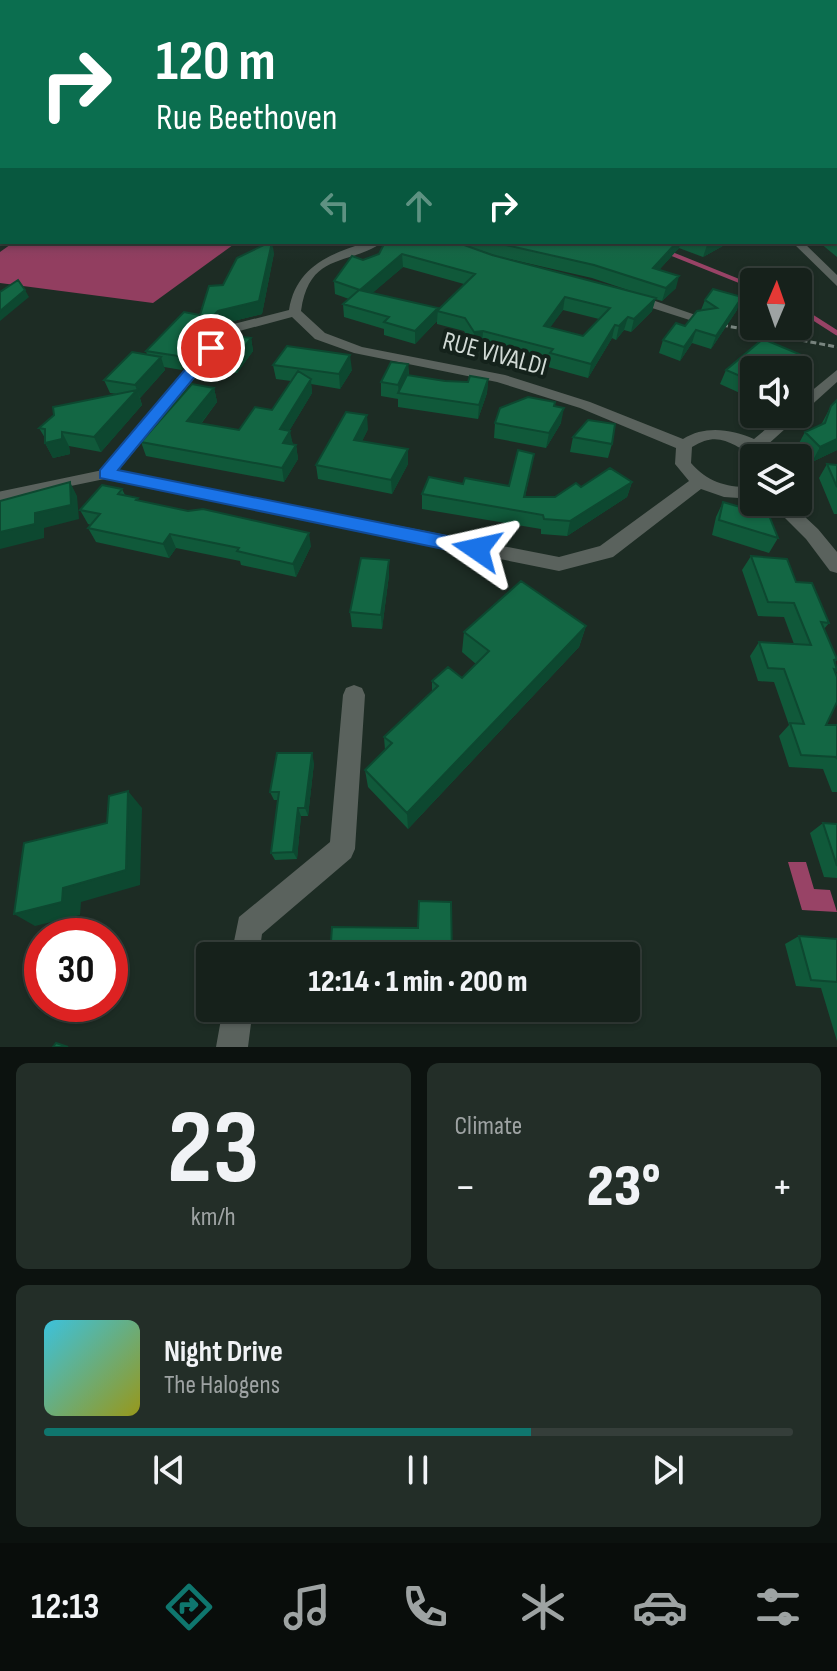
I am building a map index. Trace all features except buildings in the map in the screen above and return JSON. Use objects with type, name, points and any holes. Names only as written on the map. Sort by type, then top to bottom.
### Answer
[{"type":"street","points":[[372,244],[341,254],[311,270],[297,287],[295,312],[227,330],[106,474],[559,564],[606,552],[700,481]]},
{"type":"street","points":[[799,244],[837,282]]},
{"type":"street","points":[[612,292],[704,320]]},
{"type":"street","name":"RUE VIVALDI","points":[[295,312],[320,336],[359,350],[500,378],[585,405],[684,445]]},
{"type":"street","points":[[812,397],[837,374]]},
{"type":"street","points":[[769,444],[782,428]]},
{"type":"street","points":[[740,493],[723,492],[700,481],[683,464],[684,445],[699,436],[713,434],[727,435],[746,444]]},
{"type":"street","points":[[793,516],[812,534],[837,566]]},
{"type":"street","points":[[247,942],[249,927],[342,849],[354,695]]},
{"type":"street","points":[[232,1047],[236,1022]]},
{"type":"lane","points":[[0,496],[106,474]]},
{"type":"path","points":[[704,320],[837,347]]},
{"type":"path","points":[[735,424],[740,424]]},
{"type":"shaded area","points":[[11,244],[234,244],[153,303],[0,283],[0,252]]},
{"type":"shaded area","points":[[788,862],[806,862],[814,889],[830,890],[837,912],[802,910]]},
{"type":"waterway","points":[[667,252],[740,281]]},
{"type":"waterway","points":[[812,317],[837,333]]},
{"type":"route","points":[[211,348],[106,474],[477,549]]}]
